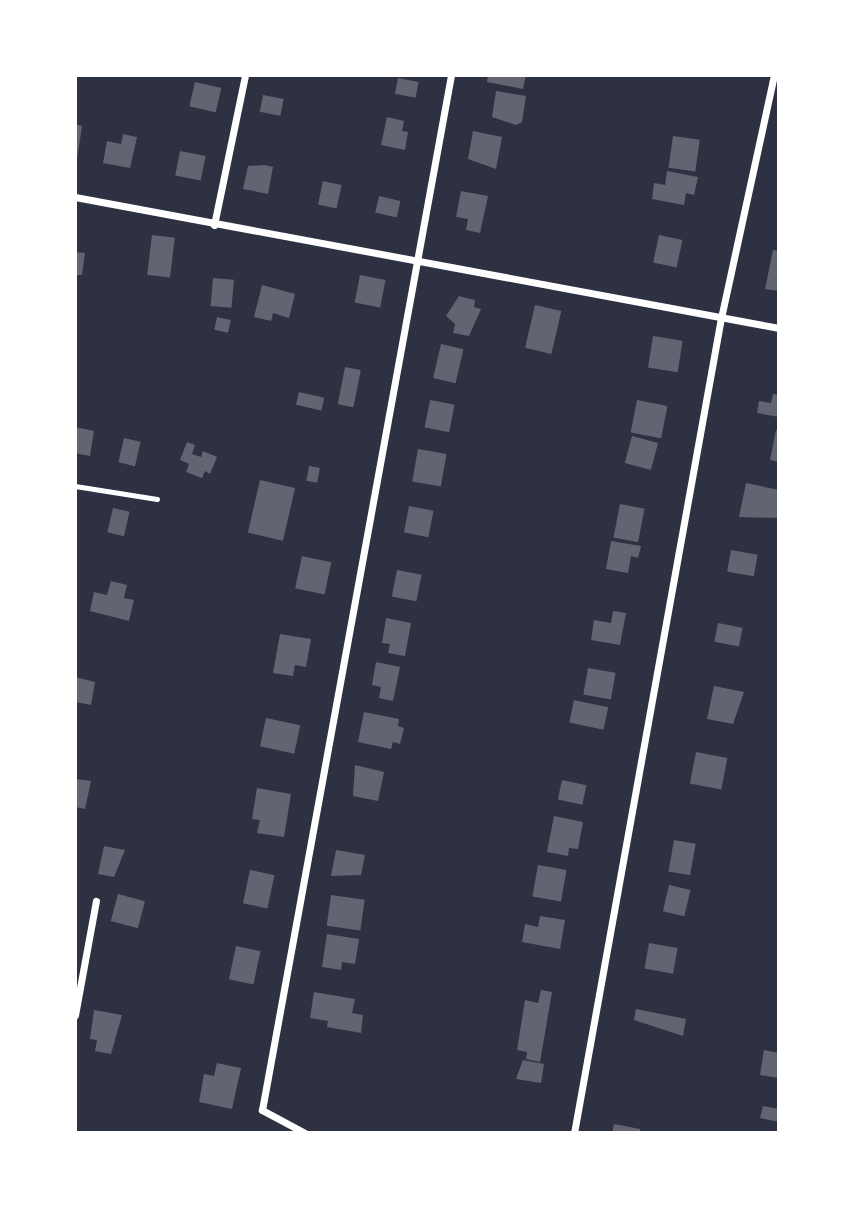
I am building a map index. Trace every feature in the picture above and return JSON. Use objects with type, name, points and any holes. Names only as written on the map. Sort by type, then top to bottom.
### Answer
[{"type":"street","points":[[214,225],[245,75]]},
{"type":"street","points":[[304,1133],[262,1110],[451,75]]},
{"type":"street","points":[[574,1133],[721,318],[774,75]]},
{"type":"street","points":[[75,197],[779,328]]},
{"type":"street","points":[[75,1015],[96,901]]},
{"type":"lane","points":[[75,486],[157,499]]},
{"type":"building","points":[[488,75],[526,75],[523,89],[487,82]]},
{"type":"building","points":[[398,78],[419,82],[416,98],[395,94]]},
{"type":"building","points":[[195,82],[221,88],[216,112],[189,106]]},
{"type":"building","points":[[496,91],[526,96],[522,122],[516,125],[492,117]]},
{"type":"building","points":[[263,95],[284,99],[280,116],[260,112]]},
{"type":"building","points":[[387,117],[404,121],[402,131],[408,132],[405,150],[381,145]]},
{"type":"building","points":[[75,124],[82,126],[77,159],[75,159]]},
{"type":"building","points":[[473,131],[502,137],[496,169],[468,159]]},
{"type":"building","points":[[123,134],[137,137],[130,168],[103,163],[107,141],[121,144]]},
{"type":"building","points":[[673,136],[700,140],[695,171],[669,168]]},
{"type":"building","points":[[180,151],[206,156],[201,181],[175,176]]},
{"type":"building","points":[[248,166],[273,167],[268,194],[243,189]]},
{"type":"building","points":[[667,171],[698,177],[694,195],[686,193],[684,205],[652,199],[654,183],[665,185]]},
{"type":"building","points":[[323,181],[342,185],[337,208],[318,204]]},
{"type":"building","points":[[461,191],[488,196],[480,233],[466,230],[468,219],[456,217]]},
{"type":"building","points":[[379,196],[400,201],[397,218],[375,213]]},
{"type":"building","points":[[152,235],[175,238],[170,278],[147,275]]},
{"type":"building","points":[[659,235],[682,240],[677,267],[653,262]]},
{"type":"building","points":[[773,250],[779,251],[779,291],[765,289]]},
{"type":"building","points":[[75,252],[85,253],[82,275],[75,275]]},
{"type":"building","points":[[360,275],[386,280],[380,307],[355,302]]},
{"type":"building","points":[[213,278],[234,280],[231,308],[211,306]]},
{"type":"building","points":[[262,285],[295,294],[289,318],[273,313],[271,321],[254,317]]},
{"type":"building","points":[[459,296],[475,300],[474,307],[481,309],[469,336],[453,333],[455,324],[446,316]]},
{"type":"building","points":[[535,305],[561,311],[551,354],[525,348]]},
{"type":"building","points":[[217,317],[231,320],[228,333],[214,330]]},
{"type":"building","points":[[653,336],[683,341],[678,372],[648,368]]},
{"type":"building","points":[[441,344],[463,349],[456,383],[433,378]]},
{"type":"building","points":[[345,367],[361,370],[353,407],[338,404]]},
{"type":"building","points":[[299,392],[324,398],[321,411],[296,405]]},
{"type":"building","points":[[773,394],[779,395],[779,417],[757,413],[759,401],[771,403]]},
{"type":"building","points":[[430,400],[455,405],[449,432],[425,427]]},
{"type":"building","points":[[637,400],[667,406],[661,438],[631,432]]},
{"type":"building","points":[[75,427],[94,431],[90,456],[75,453]]},
{"type":"building","points":[[776,430],[779,430],[779,462],[770,460]]},
{"type":"building","points":[[632,436],[658,443],[651,470],[625,463]]},
{"type":"building","points":[[124,438],[141,442],[135,466],[118,462]]},
{"type":"building","points":[[187,442],[195,445],[192,454],[201,457],[203,451],[217,457],[210,474],[205,471],[202,478],[186,472],[189,464],[180,460]]},
{"type":"building","points":[[418,449],[447,454],[441,487],[412,481]]},
{"type":"building","points":[[309,466],[320,468],[317,483],[306,481]]},
{"type":"building","points":[[260,480],[295,488],[283,541],[248,533]]},
{"type":"building","points":[[746,483],[779,490],[778,518],[739,517]]},
{"type":"building","points":[[620,504],[645,509],[638,542],[614,537]]},
{"type":"building","points":[[409,506],[434,511],[428,537],[404,533]]},
{"type":"building","points":[[113,508],[130,512],[124,536],[107,532]]},
{"type":"building","points":[[611,541],[641,546],[638,558],[631,556],[628,573],[606,569]]},
{"type":"building","points":[[731,550],[758,555],[754,576],[727,572]]},
{"type":"building","points":[[302,556],[331,562],[324,595],[295,588]]},
{"type":"building","points":[[397,570],[422,575],[416,601],[392,597]]},
{"type":"building","points":[[111,581],[127,585],[124,598],[134,600],[129,621],[90,611],[94,592],[107,595]]},
{"type":"building","points":[[613,611],[626,613],[620,645],[591,640],[594,620],[611,623]]},
{"type":"building","points":[[386,618],[411,623],[405,656],[388,653],[390,644],[382,643]]},
{"type":"building","points":[[718,623],[743,628],[739,646],[714,642]]},
{"type":"building","points":[[280,634],[311,639],[306,667],[295,665],[293,676],[273,673]]},
{"type":"building","points":[[376,662],[400,667],[393,701],[379,698],[381,687],[372,685]]},
{"type":"building","points":[[588,668],[616,673],[611,699],[583,695]]},
{"type":"building","points":[[75,677],[95,682],[91,705],[75,702]]},
{"type":"building","points":[[714,686],[744,692],[733,724],[707,719]]},
{"type":"building","points":[[574,700],[608,707],[603,730],[569,722]]},
{"type":"building","points":[[364,712],[399,719],[398,726],[404,728],[400,744],[393,742],[391,749],[358,742]]},
{"type":"building","points":[[266,718],[300,725],[294,754],[260,746]]},
{"type":"building","points":[[696,752],[727,758],[721,790],[690,783]]},
{"type":"building","points":[[355,765],[384,772],[378,801],[353,796]]},
{"type":"building","points":[[76,779],[91,781],[85,809],[75,807]]},
{"type":"building","points":[[562,780],[586,785],[582,805],[558,800]]},
{"type":"building","points":[[257,788],[291,794],[284,837],[257,833],[260,820],[252,819]]},
{"type":"building","points":[[554,816],[583,822],[578,849],[569,848],[568,856],[547,852]]},
{"type":"building","points":[[674,840],[696,844],[690,875],[668,872]]},
{"type":"building","points":[[104,846],[125,850],[114,877],[98,874]]},
{"type":"building","points":[[336,850],[365,855],[361,875],[331,876]]},
{"type":"building","points":[[538,865],[567,870],[561,902],[532,897]]},
{"type":"building","points":[[250,870],[274,875],[267,908],[243,903]]},
{"type":"building","points":[[669,885],[690,890],[684,916],[663,911]]},
{"type":"building","points":[[118,894],[145,901],[138,928],[111,921]]},
{"type":"building","points":[[331,895],[365,900],[360,930],[327,926]]},
{"type":"building","points":[[540,916],[565,920],[560,949],[522,942],[525,924],[538,927]]},
{"type":"building","points":[[327,934],[359,939],[355,964],[342,962],[341,970],[322,967]]},
{"type":"building","points":[[649,943],[678,948],[673,974],[644,969]]},
{"type":"building","points":[[236,946],[260,951],[253,984],[229,979]]},
{"type":"building","points":[[541,990],[552,992],[540,1062],[526,1059],[527,1052],[517,1050],[525,1000],[538,1003]]},
{"type":"building","points":[[314,992],[355,999],[352,1013],[363,1015],[361,1033],[327,1027],[328,1021],[310,1018]]},
{"type":"building","points":[[636,1009],[686,1019],[683,1036],[634,1020]]},
{"type":"building","points":[[94,1010],[122,1015],[111,1054],[95,1051],[97,1040],[90,1039]]},
{"type":"building","points":[[764,1050],[779,1053],[779,1078],[760,1075]]},
{"type":"building","points":[[523,1060],[544,1064],[541,1083],[516,1079]]},
{"type":"building","points":[[217,1063],[241,1068],[232,1109],[199,1102],[204,1074],[214,1076]]},
{"type":"building","points":[[763,1106],[779,1109],[779,1122],[760,1118]]},
{"type":"building","points":[[614,1124],[640,1129],[640,1133],[612,1133]]}]
